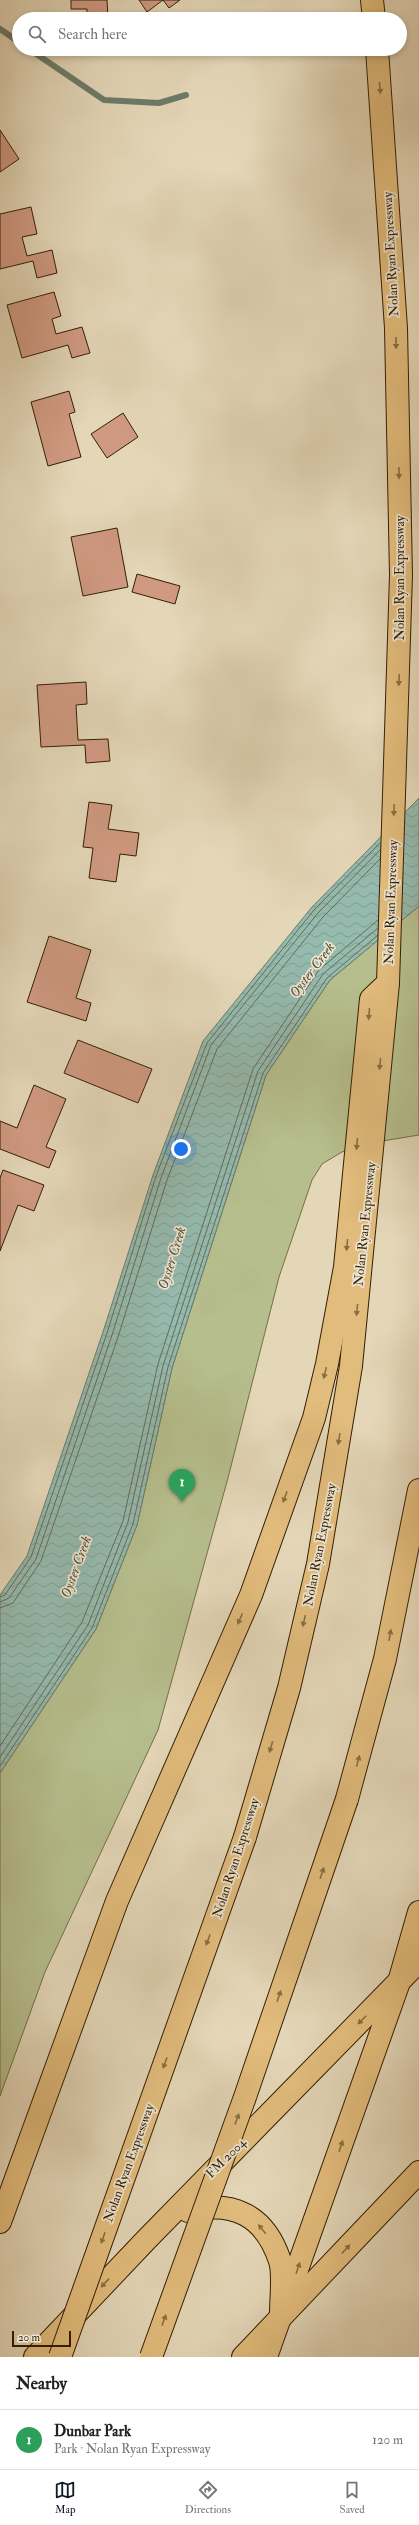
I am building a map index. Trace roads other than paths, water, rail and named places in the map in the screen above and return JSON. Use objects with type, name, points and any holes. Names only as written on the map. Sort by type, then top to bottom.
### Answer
[{"type":"main road","points":[[372,0],[373,12]]},
{"type":"main road","name":"Nolan Ryan Expressway","points":[[60,2357],[245,1837],[289,1688],[318,1564],[351,1366],[371,999],[388,983],[400,641],[401,575],[396,328],[377,56]]},
{"type":"main road","points":[[0,2222],[117,1901],[251,1595],[314,1418],[338,1312],[359,1204]]},
{"type":"main road","points":[[151,2357],[242,2104],[347,1798],[385,1659],[419,1490]]},
{"type":"main road","points":[[266,2357],[399,1982],[419,1912]]},
{"type":"main road","name":"FM 2004","points":[[35,2357],[146,2240],[419,1961]]},
{"type":"main road","points":[[243,2357],[419,2172]]},
{"type":"main road","points":[[146,2240],[183,2213],[203,2207],[225,2206],[242,2212],[260,2225],[270,2240],[281,2262],[280,2318]]},
{"type":"water","name":"Oyster Creek","points":[[419,798],[419,906],[330,980],[266,1075],[172,1368],[137,1525],[96,1629],[0,1773],[0,1595],[27,1556],[103,1332],[153,1175],[203,1041],[312,907]]},
{"type":"waterway","points":[[0,29],[12,37]]},
{"type":"waterway","points":[[39,56],[104,100],[159,103],[186,95]]},
{"type":"place","name":"Dunbar Park","points":[[182,1502]]}]
